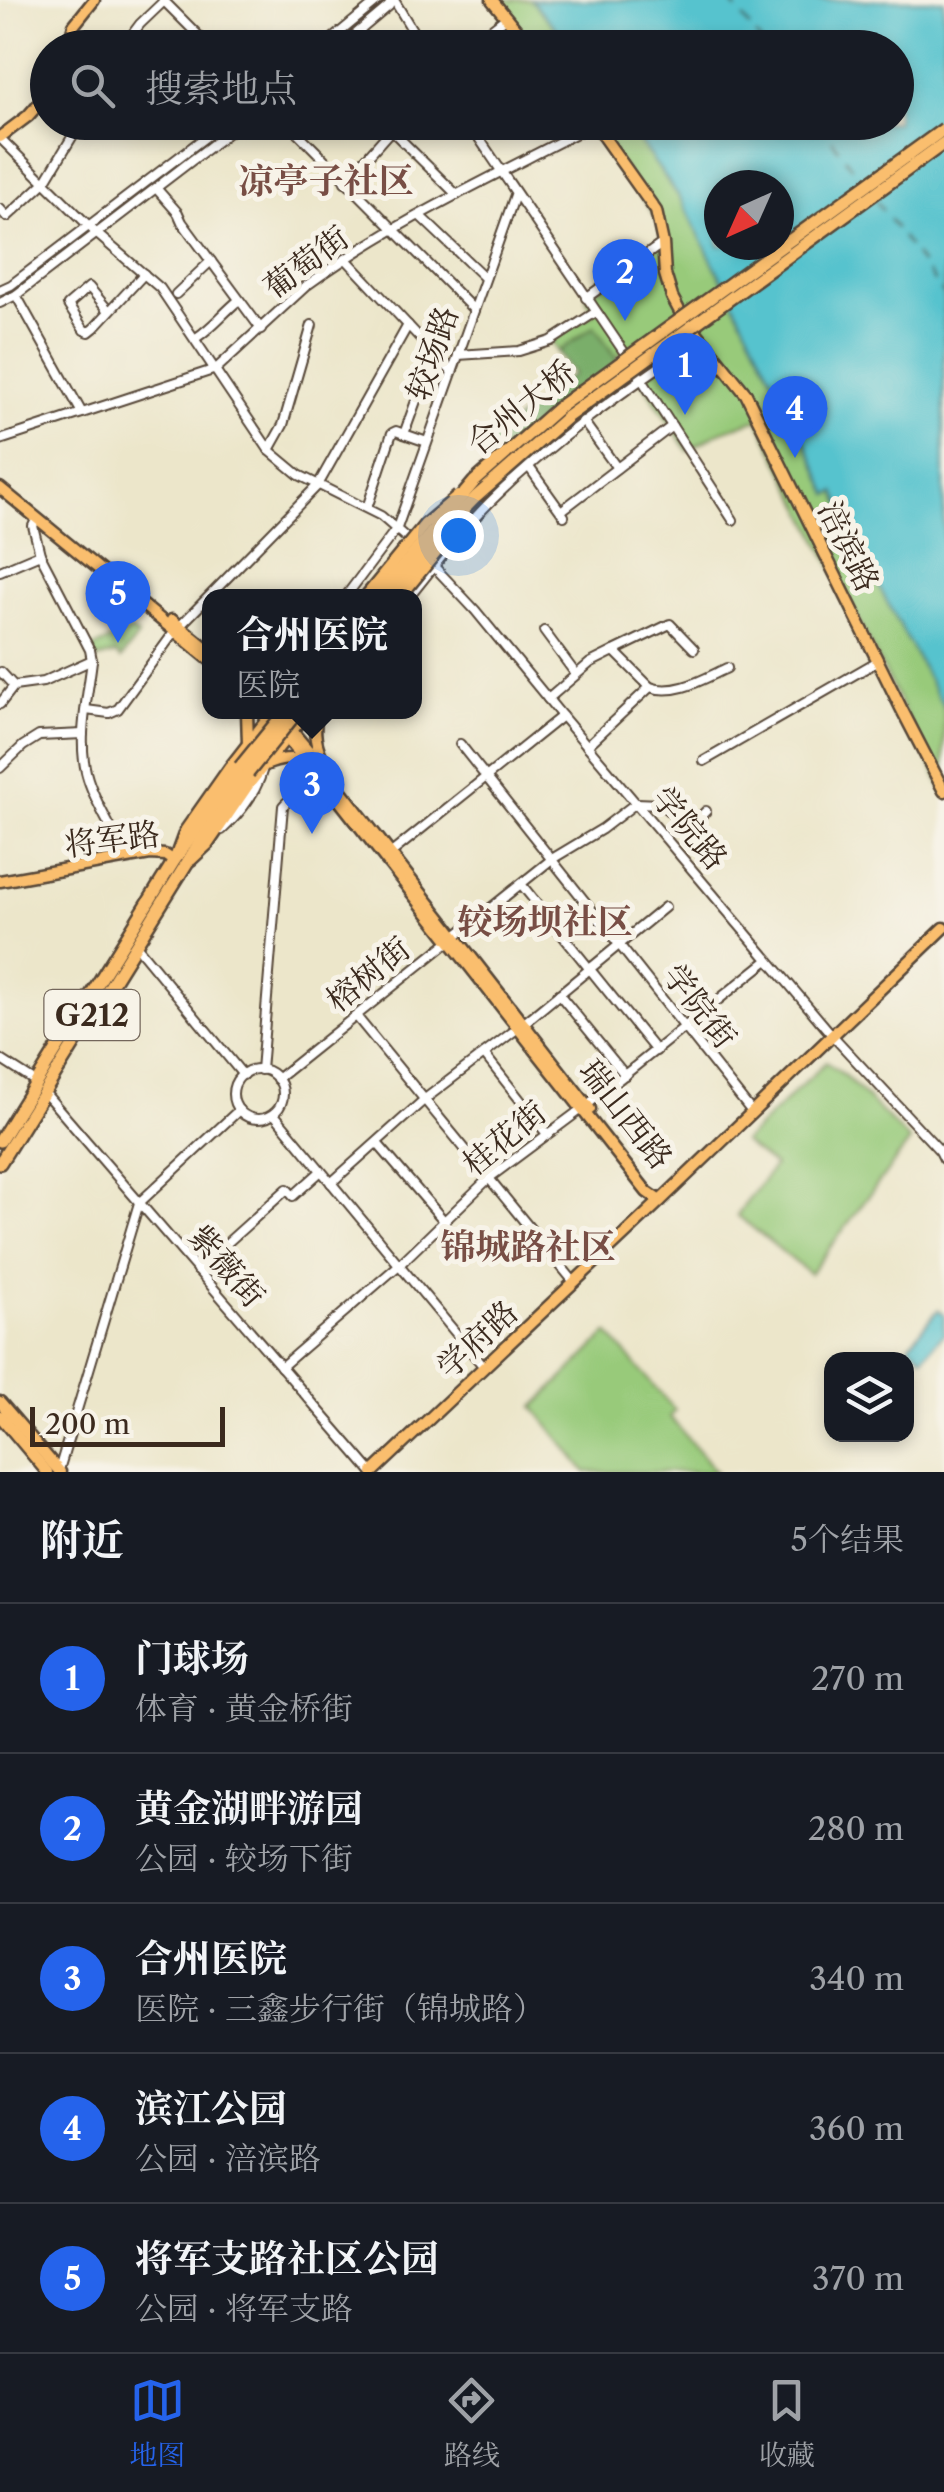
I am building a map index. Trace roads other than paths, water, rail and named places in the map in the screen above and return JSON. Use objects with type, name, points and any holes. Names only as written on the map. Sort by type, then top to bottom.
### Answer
[{"type":"highway","name":"合州大桥","points":[[384,589],[474,482],[558,408],[944,129]]},
{"type":"highway","name":"合州大桥","points":[[395,589],[476,497],[568,416],[944,143]]},
{"type":"highway","name":"G212","points":[[0,1163],[40,1088],[179,864],[280,719]]},
{"type":"highway","name":"G212","points":[[244,770],[291,719]]},
{"type":"highway","name":"G212","points":[[0,1140],[40,1088],[136,944],[179,864]]},
{"type":"main road","points":[[72,30],[94,0]]},
{"type":"main road","points":[[492,0],[517,30]]},
{"type":"main road","points":[[0,138],[30,114]]},
{"type":"main road","name":"涪滨路","points":[[605,140],[656,211],[672,297],[746,394],[944,790]]},
{"type":"main road","points":[[0,479],[202,652]]},
{"type":"main road","points":[[372,589],[424,524],[474,482]]},
{"type":"main road","points":[[0,488],[202,646]]},
{"type":"main road","points":[[406,589],[444,544],[476,497]]},
{"type":"main road","points":[[247,719],[248,744]]},
{"type":"main road","name":"将军路","points":[[179,864],[185,831],[267,719]]},
{"type":"main road","name":"瑞山西路","points":[[276,719],[660,1201]]},
{"type":"main road","name":"将军路","points":[[179,864],[208,844],[302,719]]},
{"type":"main road","points":[[317,719],[314,734],[330,783]]},
{"type":"main road","name":"瑞山西路","points":[[290,734],[308,761],[330,783]]},
{"type":"main road","points":[[264,765],[279,759],[308,761]]},
{"type":"main road","name":"将军路","points":[[0,881],[150,854],[165,855],[179,864]]},
{"type":"main road","name":"学府路","points":[[373,1472],[944,928]]},
{"type":"main road","points":[[0,1402],[55,1472]]},
{"type":"main road","points":[[0,1416],[55,1472]]},
{"type":"street","points":[[136,30],[163,0],[193,30]]},
{"type":"street","points":[[343,30],[379,0]]},
{"type":"street","points":[[360,30],[392,0]]},
{"type":"street","points":[[392,0],[411,30]]},
{"type":"street","points":[[490,30],[506,17]]},
{"type":"street","points":[[0,138],[170,300],[269,450],[283,426],[312,326]]},
{"type":"street","points":[[0,209],[8,217],[45,182],[70,140]]},
{"type":"street","points":[[0,290],[202,140]]},
{"type":"street","points":[[0,304],[219,140]]},
{"type":"street","points":[[304,140],[474,310]]},
{"type":"street","points":[[345,182],[382,140]]},
{"type":"street","points":[[401,140],[457,195]]},
{"type":"street","points":[[479,140],[733,520]]},
{"type":"street","name":"葡萄街","points":[[216,369],[306,286],[346,259],[562,140]]},
{"type":"street","points":[[156,188],[260,329]]},
{"type":"street","name":"较场路","points":[[397,528],[516,194]]},
{"type":"street","points":[[420,216],[485,278]]},
{"type":"street","points":[[586,298],[664,243]]},
{"type":"street","points":[[346,259],[452,372]]},
{"type":"street","points":[[176,294],[210,261]]},
{"type":"street","points":[[109,311],[89,287],[68,305],[86,332],[94,328],[144,274]]},
{"type":"street","points":[[16,295],[82,413]]},
{"type":"street","points":[[196,338],[239,300]]},
{"type":"street","points":[[458,355],[535,346],[551,341],[596,312]]},
{"type":"street","points":[[216,589],[318,485],[408,325]]},
{"type":"street","points":[[416,589],[489,504],[529,468],[583,421],[701,338]]},
{"type":"street","points":[[0,440],[216,369]]},
{"type":"street","points":[[404,434],[422,387],[444,396]]},
{"type":"street","points":[[583,421],[617,468]]},
{"type":"street","points":[[529,468],[562,513],[672,426]]},
{"type":"street","points":[[367,508],[392,433],[428,442]]},
{"type":"street","name":"学院路","points":[[269,450],[318,485],[367,508],[397,528],[476,610],[768,960],[944,1160]]},
{"type":"street","points":[[37,518],[33,526],[40,554],[92,660],[84,734],[89,781],[127,858]]},
{"type":"street","points":[[351,589],[397,528]]},
{"type":"street","points":[[0,571],[40,554]]},
{"type":"street","points":[[86,710],[109,713],[118,708],[177,629],[202,603]]},
{"type":"street","points":[[548,699],[576,673],[670,624],[694,649]]},
{"type":"street","points":[[544,631],[576,673]]},
{"type":"street","points":[[614,651],[650,688],[662,692],[688,686],[727,668]]},
{"type":"street","points":[[0,704],[14,686],[43,682],[92,660]]},
{"type":"street","points":[[704,761],[878,661]]},
{"type":"street","points":[[1,672],[14,686]]},
{"type":"street","points":[[588,746],[650,688]]},
{"type":"street","points":[[387,856],[562,716]]},
{"type":"street","points":[[0,768],[38,736],[84,734]]},
{"type":"street","name":"学院街","points":[[460,744],[752,1112]]},
{"type":"street","points":[[261,1070],[283,806],[288,799],[317,793],[330,783]]},
{"type":"street","points":[[636,803],[661,804],[678,819],[694,823],[706,811]]},
{"type":"street","name":"榕树街","points":[[278,1079],[552,859],[636,803]]},
{"type":"street","points":[[522,884],[656,1050]]},
{"type":"street","points":[[332,1184],[424,1099],[665,907]]},
{"type":"street","points":[[136,944],[243,1075]]},
{"type":"street","name":"桂花街","points":[[281,1368],[399,1265],[489,1178],[768,960]]},
{"type":"street","points":[[560,994],[624,1076]]},
{"type":"street","points":[[356,1016],[574,1282]]},
{"type":"street","points":[[484,1054],[547,1134]]},
{"type":"street","name":"紫薇街","points":[[0,1059],[40,1088],[373,1472]]},
{"type":"street","points":[[261,1070],[278,1079],[282,1101],[267,1118],[252,1118],[239,1110],[234,1088],[243,1075],[261,1070]]},
{"type":"street","points":[[55,1472],[139,1203],[239,1110]]},
{"type":"street","points":[[274,1114],[484,1367]]},
{"type":"street","points":[[376,1143],[445,1222]]},
{"type":"street","points":[[197,1270],[288,1189],[294,1196],[321,1171]]},
{"type":"water","points":[[531,0],[944,0],[944,708],[870,570],[836,492],[829,495],[712,260],[794,260],[794,170],[704,170],[704,245],[680,198],[638,140],[914,140],[914,30],[557,30]]},
{"type":"water","points":[[938,1310],[944,1315],[944,1333],[923,1358],[909,1345]]},
{"type":"place","name":"黄金湖畔游园","points":[[625,321]]},
{"type":"place","name":"门球场","points":[[685,415]]},
{"type":"place","name":"滨江公园","points":[[795,458]]},
{"type":"place","name":"将军支路社区公园","points":[[118,643]]},
{"type":"place","name":"合州医院","points":[[312,834]]},
{"type":"district","name":"凉亭子社区","points":[[326,180]]},
{"type":"district","name":"较场坝社区","points":[[545,921]]},
{"type":"district","name":"锦城路社区","points":[[528,1246]]}]
